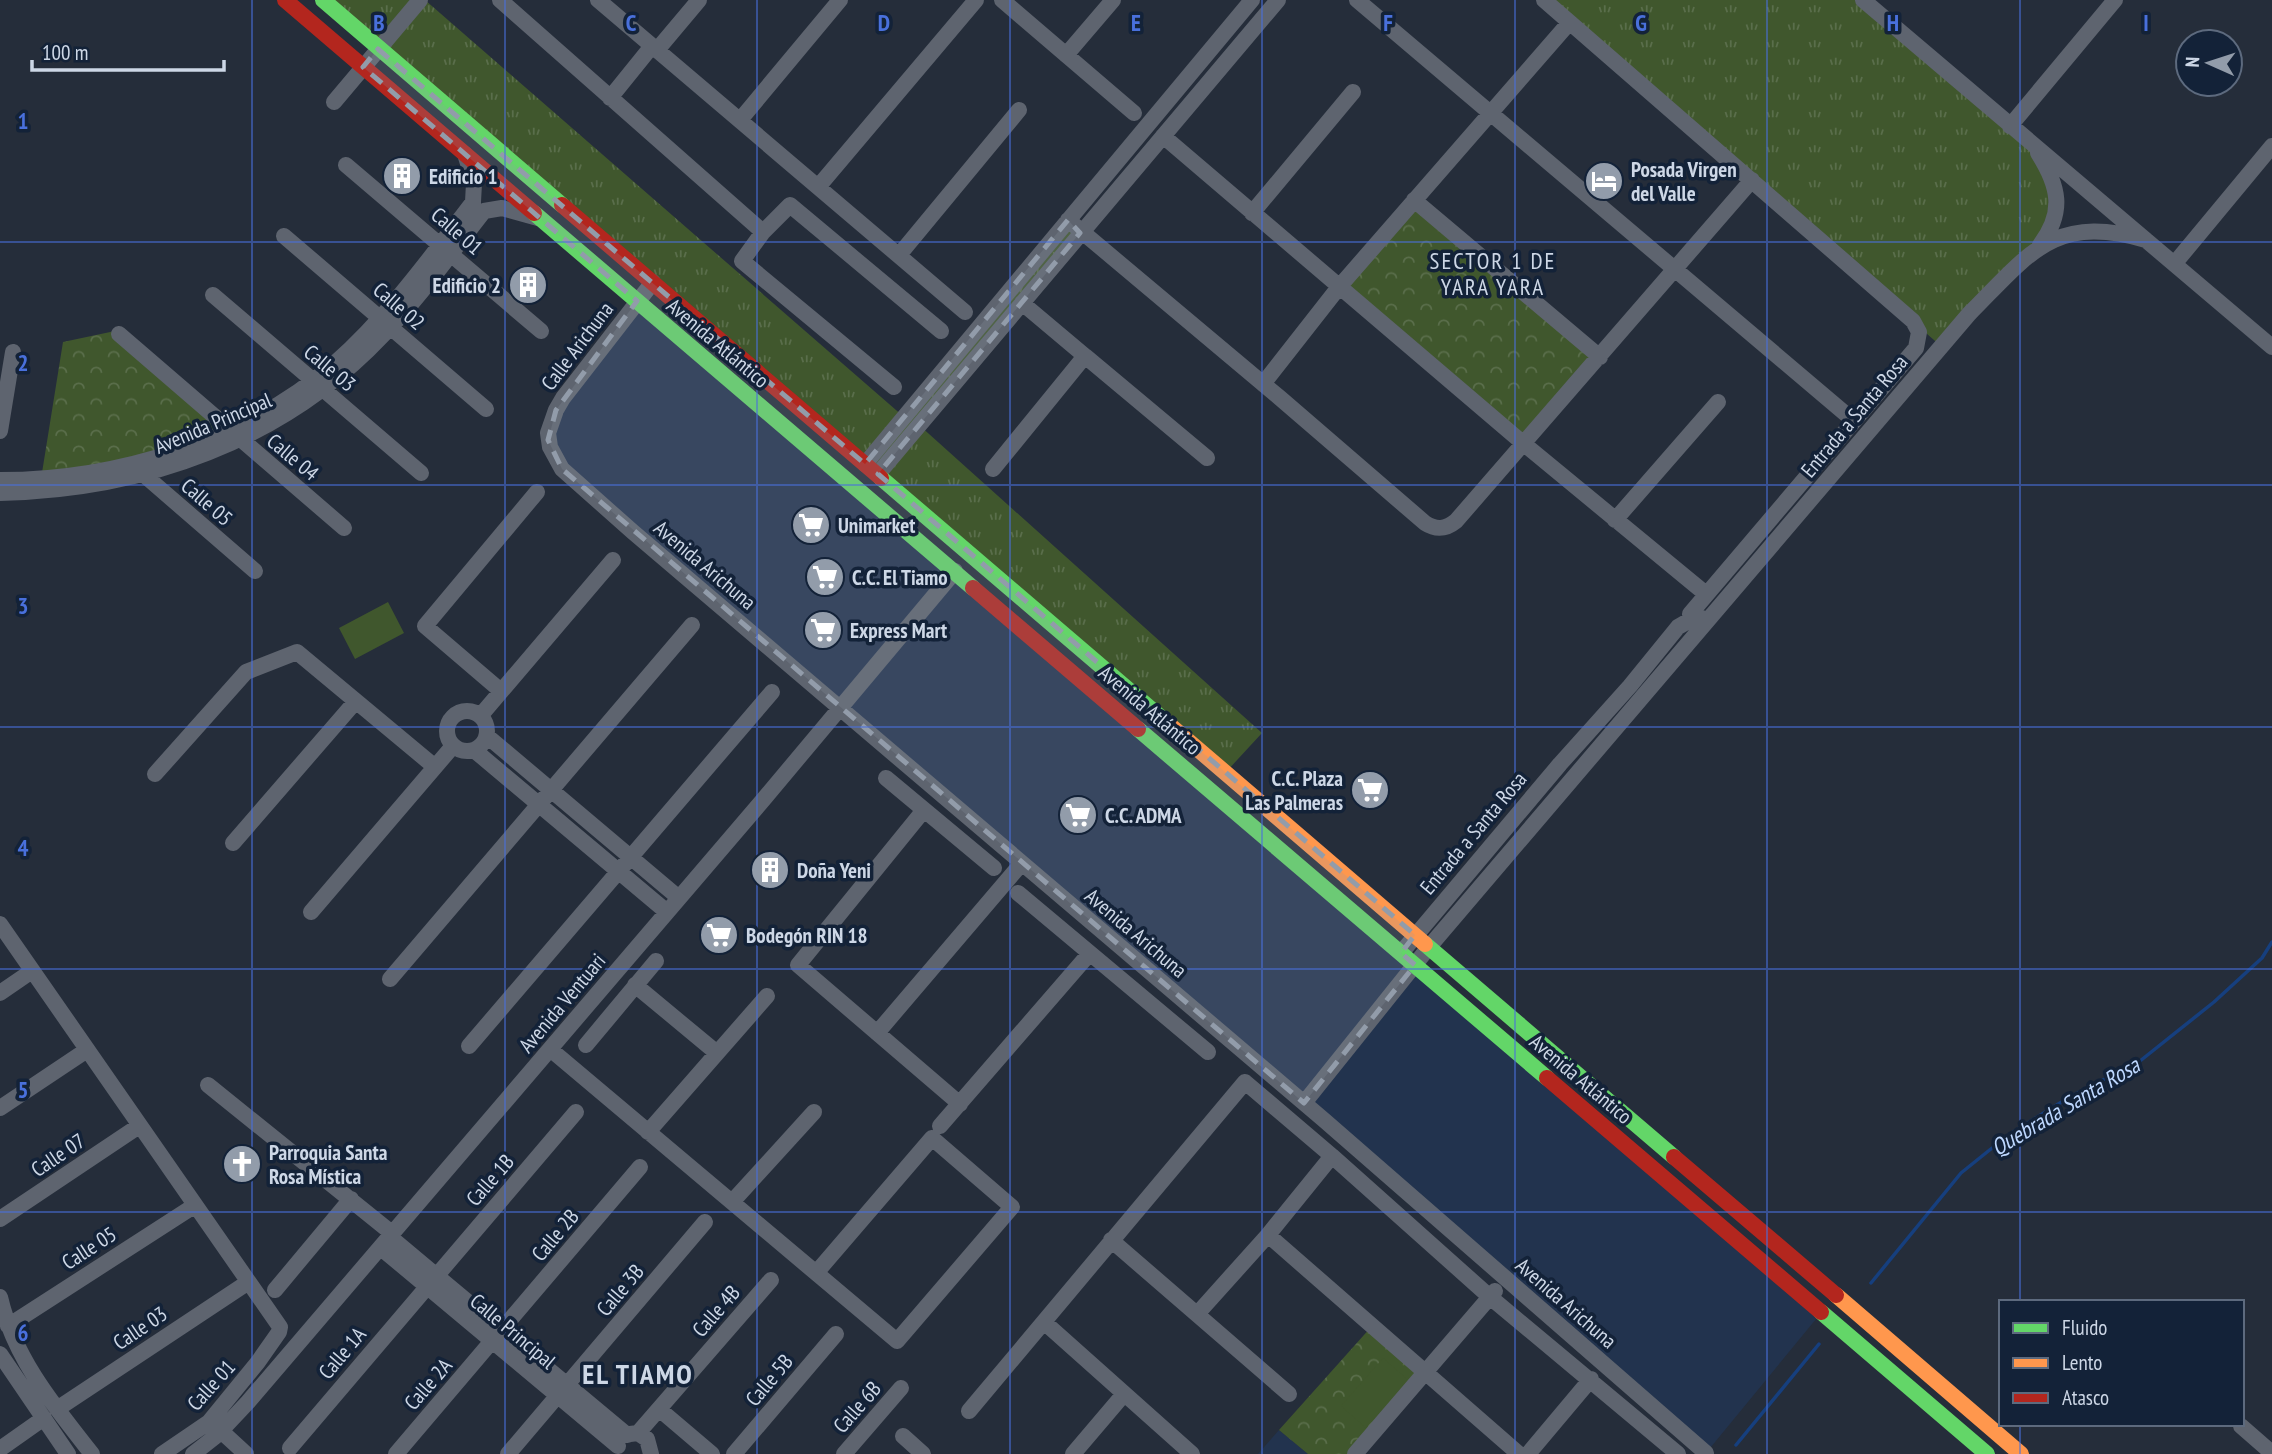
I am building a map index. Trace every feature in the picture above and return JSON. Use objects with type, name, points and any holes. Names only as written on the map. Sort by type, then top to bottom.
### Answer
[{"type":"main road","name":"Avenida Atlántico","points":[[285,0],[1987,1454]]},
{"type":"main road","name":"Avenida Atlántico","points":[[323,0],[2021,1454]]},
{"type":"street","points":[[334,102],[419,0]]},
{"type":"street","points":[[500,0],[763,232]]},
{"type":"street","points":[[598,0],[965,312]]},
{"type":"street","points":[[610,98],[699,0]]},
{"type":"street","points":[[740,120],[840,0]]},
{"type":"street","points":[[818,187],[976,0]]},
{"type":"street","points":[[1002,0],[1135,113]]},
{"type":"street","points":[[1066,55],[1113,0]]},
{"type":"street","points":[[871,469],[1068,220],[1252,0]]},
{"type":"street","points":[[871,469],[1021,303],[1278,0]]},
{"type":"street","points":[[1357,0],[1854,421]]},
{"type":"street","points":[[1544,0],[1918,327],[1919,340],[1916,348],[1690,614]]},
{"type":"street","points":[[1863,0],[2272,347]]},
{"type":"street","points":[[2010,125],[2115,0]]},
{"type":"street","points":[[1263,384],[1339,287],[1569,23]]},
{"type":"street","points":[[1252,213],[1353,92]]},
{"type":"street","points":[[899,255],[1019,110]]},
{"type":"street","points":[[1163,136],[1524,444],[1706,594]]},
{"type":"street","points":[[2034,145],[2052,180],[2057,209],[2052,230],[2037,249]]},
{"type":"street","points":[[2175,263],[2272,146]]},
{"type":"street","points":[[465,154],[478,206],[502,208],[539,218]]},
{"type":"street","name":"Calle 01","points":[[346,165],[541,331]]},
{"type":"street","points":[[1068,220],[1080,233],[1263,384],[1415,515],[1437,528],[1450,526],[1456,521],[1752,180]]},
{"type":"street","points":[[1414,200],[1600,357]]},
{"type":"street","points":[[894,387],[742,261],[763,232],[790,205],[942,331]]},
{"type":"street","name":"Avenida Principal","points":[[0,493],[65,489],[141,468],[234,435],[279,403],[318,384],[350,348],[386,322],[478,206]]},
{"type":"street","points":[[2037,249],[2050,240],[2088,230],[2116,232],[2146,240]]},
{"type":"street","name":"Calle 02","points":[[284,236],[486,409]]},
{"type":"street","name":"Entrada a Santa Rosa","points":[[1304,1102],[1624,706],[1678,627],[1690,620],[1711,617],[1969,314],[2037,249]]},
{"type":"street","name":"Calle Arichuna","points":[[548,440],[550,423],[563,398],[653,282]]},
{"type":"street","name":"Calle 03","points":[[213,295],[421,473]]},
{"type":"street","points":[[1021,303],[1207,458]]},
{"type":"street","name":"Calle 04","points":[[119,334],[344,528]]},
{"type":"street","points":[[0,431],[13,352]]},
{"type":"street","points":[[993,468],[1085,356]]},
{"type":"street","points":[[1615,520],[1718,402]]},
{"type":"street","name":"Avenida Arichuna","points":[[548,440],[554,456],[573,481],[1304,1102],[1706,1453]]},
{"type":"street","name":"Avenida Principal","points":[[0,480],[53,478],[141,468]]},
{"type":"street","name":"Calle 05","points":[[141,468],[255,571]]},
{"type":"street","points":[[501,691],[425,626],[537,492]]},
{"type":"street","points":[[481,715],[612,560]]},
{"type":"street","name":"Avenida Ventuari","points":[[193,1454],[221,1432],[388,1240],[955,571]]},
{"type":"street","points":[[390,979],[692,625]]},
{"type":"street","points":[[155,774],[246,671],[297,652],[435,766]]},
{"type":"street","points":[[469,1046],[772,692]]},
{"type":"street","points":[[233,844],[356,701]]},
{"type":"street","name":"Entrada a Santa Rosa","points":[[1401,953],[1559,764],[1624,706]]},
{"type":"street","points":[[467,710],[481,715],[487,726],[487,736],[483,745],[464,752],[453,746],[449,740],[447,726],[454,715],[467,710]]},
{"type":"street","points":[[487,736],[679,898]]},
{"type":"street","points":[[311,912],[453,746]]},
{"type":"street","points":[[474,750],[667,912]]},
{"type":"street","points":[[886,778],[994,868]]},
{"type":"street","points":[[925,810],[798,965],[960,1104]]},
{"type":"street","points":[[877,1033],[1022,863]]},
{"type":"street","points":[[1018,893],[1208,1052]]},
{"type":"street","points":[[0,924],[247,1283]]},
{"type":"street","points":[[940,1126],[1090,953]]},
{"type":"street","points":[[586,1045],[656,961]]},
{"type":"street","points":[[0,993],[33,971]]},
{"type":"street","points":[[635,985],[717,1053]]},
{"type":"street","points":[[648,1132],[767,996]]},
{"type":"street","points":[[550,1049],[648,1132],[897,1341],[1012,1207],[932,1138],[816,1273]]},
{"type":"street","points":[[0,1108],[87,1050]]},
{"type":"street","points":[[969,1411],[1245,1082],[1490,1297],[1678,1454]]},
{"type":"street","name":"Calle Principal","points":[[208,1084],[351,1199],[388,1240],[431,1281],[625,1442],[647,1439],[651,1454]]},
{"type":"street","name":"Calle 1B","points":[[431,1281],[576,1112]]},
{"type":"street","points":[[732,1202],[814,1112]]},
{"type":"street","name":"Calle 07","points":[[0,1219],[139,1126]]},
{"type":"street","points":[[1198,1314],[1268,1235],[1332,1156]]},
{"type":"street","name":"Calle 2B","points":[[497,1336],[640,1167]]},
{"type":"street","points":[[275,1290],[351,1199]]},
{"type":"street","name":"Calle 05","points":[[8,1326],[194,1206]]},
{"type":"street","name":"Calle 3B","points":[[508,1454],[705,1222]]},
{"type":"street","points":[[1268,1235],[1519,1454]]},
{"type":"street","points":[[1111,1240],[1289,1394]]},
{"type":"street","points":[[1358,1453],[1505,1279]]},
{"type":"street","name":"Calle 4B","points":[[625,1442],[659,1409],[771,1280]]},
{"type":"street","name":"Calle 1A","points":[[289,1448],[431,1281]]},
{"type":"street","name":"Calle 01","points":[[162,1454],[209,1422],[279,1332],[280,1328],[247,1283]]},
{"type":"street","name":"Calle 03","points":[[50,1413],[247,1283]]},
{"type":"street","points":[[0,1297],[8,1326],[10,1359],[50,1413],[92,1454]]},
{"type":"street","points":[[1044,1322],[1192,1454]]},
{"type":"street","name":"Calle 5B","points":[[734,1454],[836,1334]]},
{"type":"street","name":"Calle 2A","points":[[396,1454],[497,1336]]},
{"type":"street","points":[[1528,1454],[1591,1380]]},
{"type":"street","name":"Calle 6B","points":[[844,1454],[901,1388]]},
{"type":"street","points":[[1073,1454],[1124,1394]]},
{"type":"street","points":[[659,1409],[712,1454]]},
{"type":"street","points":[[0,1449],[50,1413]]},
{"type":"street","points":[[50,1413],[68,1454]]},
{"type":"street","points":[[2241,1426],[2272,1453]]},
{"type":"street","points":[[221,1432],[246,1454]]},
{"type":"street","points":[[903,1436],[923,1454]]},
{"type":"highlighted area","points":[[378,49],[865,464],[1068,220],[1080,233],[878,474],[1415,935],[1401,953],[1415,965],[1304,1103],[562,469],[548,440],[556,410],[637,301],[363,67]]},
{"type":"shaded area","points":[[637,301],[1821,1313],[1706,1453],[573,481],[548,433]]},
{"type":"shaded area","points":[[1279,1430],[1308,1454],[1258,1454]]},
{"type":"green space","points":[[323,0],[425,0],[904,417],[1068,220],[1080,233],[919,425],[1262,733],[1226,772]]},
{"type":"green space","points":[[1544,0],[1863,0],[2034,145],[2056,219],[1942,347]]},
{"type":"green space","points":[[1414,200],[1600,357],[1524,444],[1339,287]]},
{"type":"green space","points":[[115,331],[228,430],[208,438],[41,479],[63,342]]},
{"type":"green space","points":[[388,602],[404,633],[355,659],[339,628]]},
{"type":"green space","points":[[1372,1326],[1425,1373],[1355,1454],[1308,1454],[1279,1430]]},
{"type":"green space","points":[[1383,1358],[1408,1380],[1366,1428],[1341,1406]]},
{"type":"waterway","name":"Quebrada Santa Rosa","points":[[1871,1283],[1961,1173],[2007,1136],[2068,1098],[2140,1061],[2214,1002],[2262,958],[2272,942]]},
{"type":"waterway","name":"Quebrada Santa Rosa","points":[[1736,1445],[1819,1344]]},
{"type":"traffic: fast","points":[[323,0],[562,205]]},
{"type":"traffic: fast","points":[[534,213],[973,588]]},
{"type":"traffic: fast","points":[[881,478],[1165,721]]},
{"type":"traffic: fast","points":[[1138,729],[1547,1078]]},
{"type":"traffic: fast","points":[[1425,944],[1674,1157]]},
{"type":"traffic: fast","points":[[1821,1312],[1987,1454]]},
{"type":"traffic: slow","points":[[1165,721],[1425,944]]},
{"type":"traffic: slow","points":[[1836,1295],[2021,1454]]},
{"type":"traffic: jam","points":[[285,0],[534,213]]},
{"type":"traffic: jam","points":[[562,205],[881,478]]},
{"type":"traffic: jam","points":[[973,588],[1138,729]]},
{"type":"traffic: jam","points":[[1547,1078],[1821,1312]]},
{"type":"traffic: jam","points":[[1674,1157],[1836,1295]]},
{"type":"place","name":"Edificio 1","points":[[402,176]]},
{"type":"place","name":"Posada Virgen del Valle","points":[[1604,181]]},
{"type":"place","name":"Edificio 2","points":[[528,285]]},
{"type":"place","name":"Unimarket","points":[[811,525]]},
{"type":"place","name":"C.C. El Tiamo","points":[[825,577]]},
{"type":"place","name":"Express Mart","points":[[823,630]]},
{"type":"place","name":"C.C. Plaza Las Palmeras","points":[[1370,790]]},
{"type":"place","name":"C.C. ADMA","points":[[1078,815]]},
{"type":"place","name":"Doña Yeni","points":[[770,870]]},
{"type":"place","name":"Bodegón RIN 18","points":[[719,935]]},
{"type":"place","name":"Parroquia Santa Rosa Mística","points":[[242,1164]]},
{"type":"district","name":"SECTOR 1 DE YARA YARA","points":[[1493,273]]},
{"type":"district","name":"EL TIAMO","points":[[638,1373]]}]
